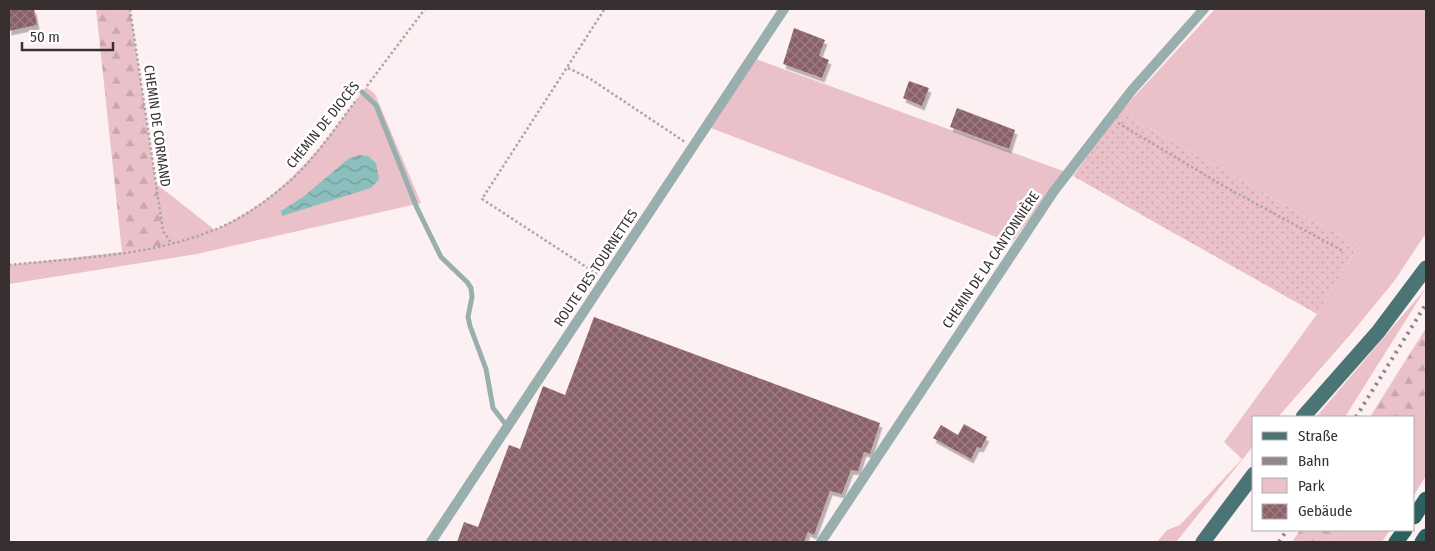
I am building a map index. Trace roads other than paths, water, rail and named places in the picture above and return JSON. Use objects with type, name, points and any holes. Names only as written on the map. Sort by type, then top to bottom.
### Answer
[{"type":"highway","points":[[1415,516],[1426,499]]},
{"type":"highway","points":[[1396,542],[1404,531]]},
{"type":"highway","points":[[1422,542],[1426,536]]},
{"type":"main road","points":[[1304,416],[1378,332],[1426,268]]},
{"type":"main road","points":[[1203,542],[1252,477]]},
{"type":"street","name":"ROUTE DES TOURNETTES","points":[[431,542],[784,9]]},
{"type":"street","name":"CHEMIN DE LA CANTONNIÈRE","points":[[821,542],[1054,191],[1110,118],[1204,9]]},
{"type":"lane","points":[[362,92],[376,105],[418,208],[441,257],[471,288],[472,297],[468,317],[470,326],[486,369],[493,408],[507,426]]},
{"type":"water","points":[[358,155],[368,156],[376,163],[379,179],[371,188],[282,216],[281,211],[303,197],[348,159]]},
{"type":"railway","points":[[1357,416],[1426,304]]},
{"type":"railway","points":[[1279,542],[1286,531]]}]
